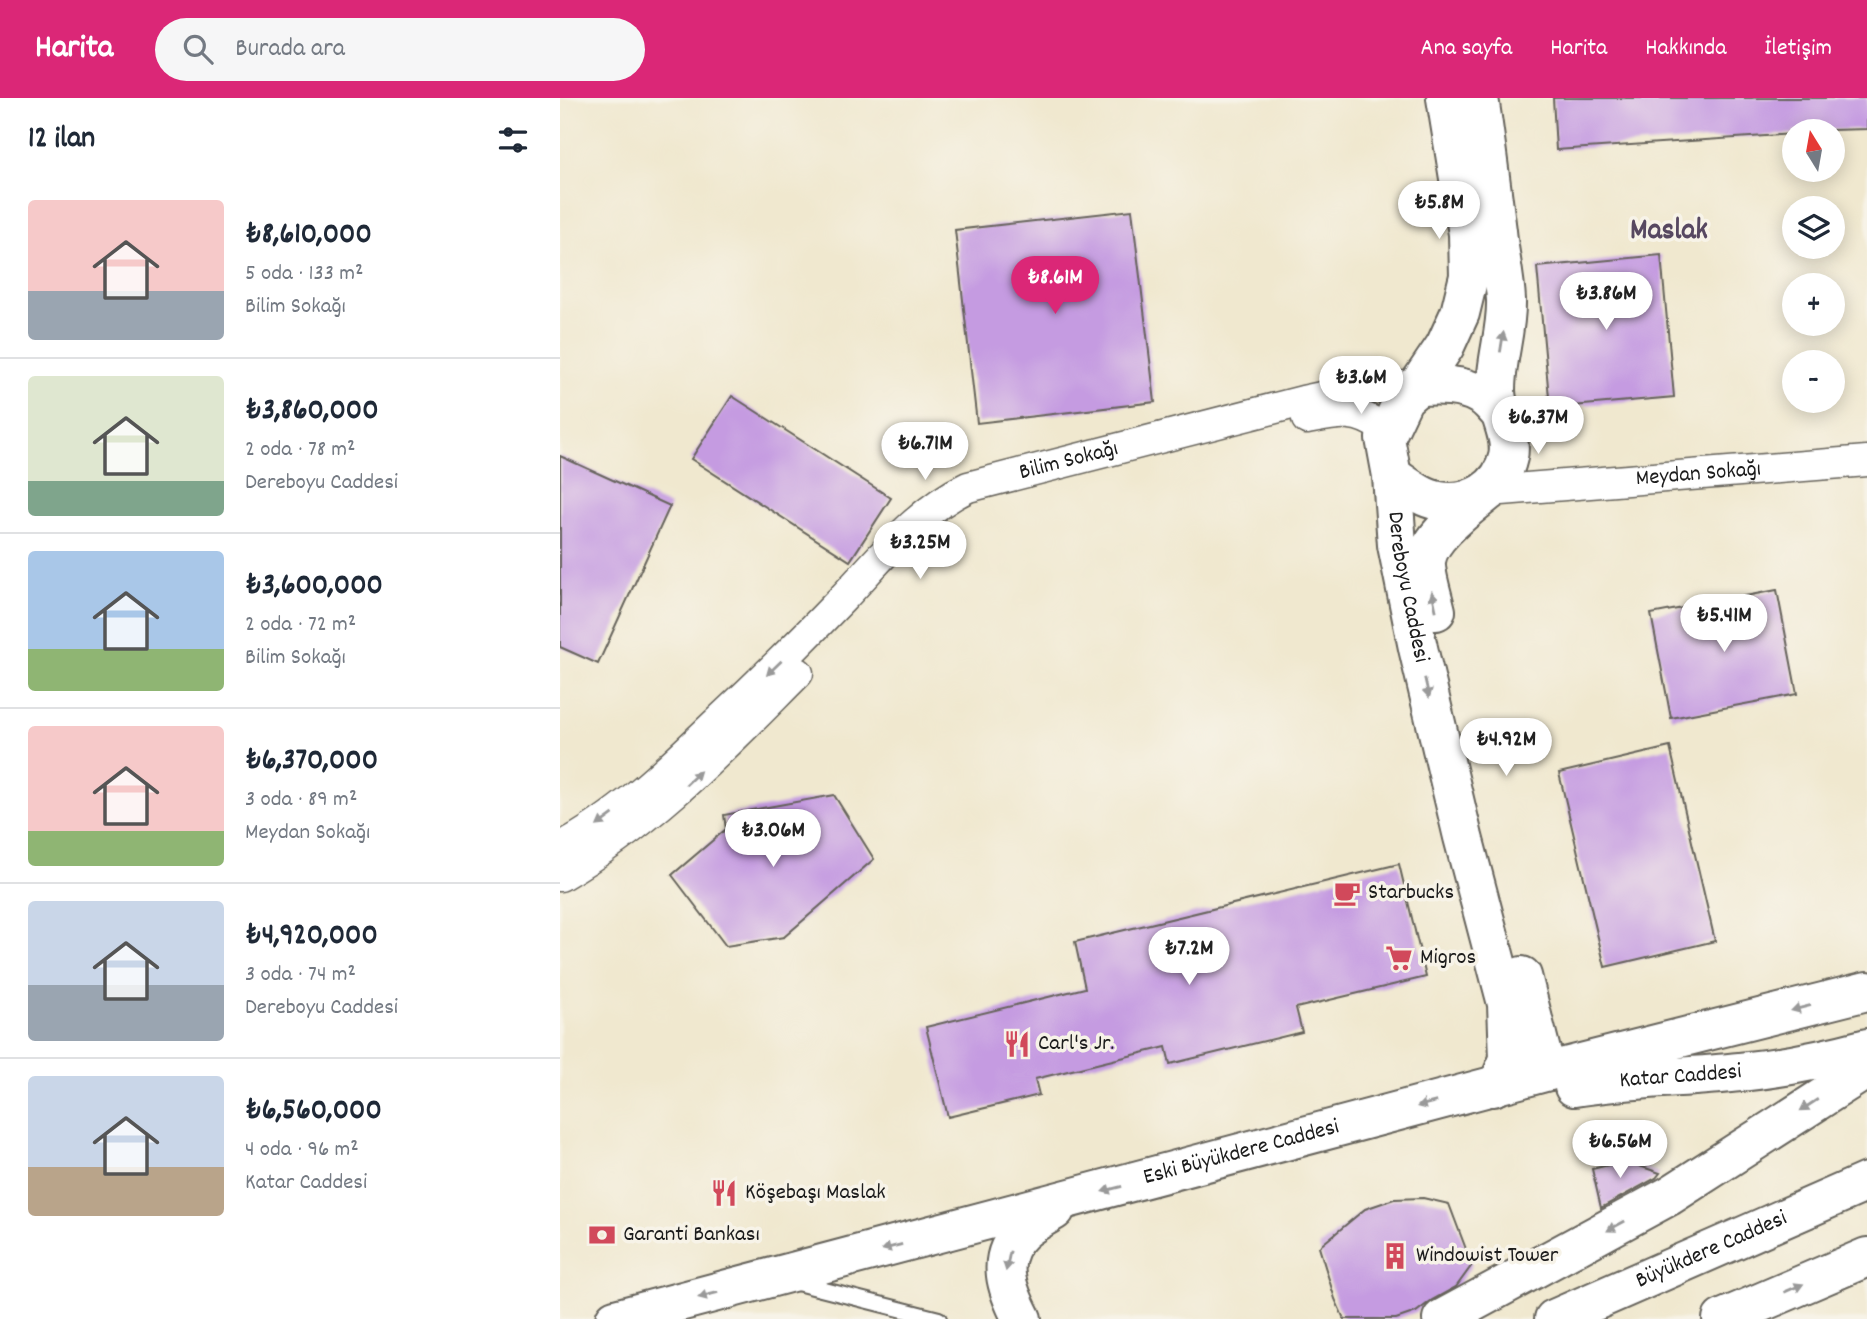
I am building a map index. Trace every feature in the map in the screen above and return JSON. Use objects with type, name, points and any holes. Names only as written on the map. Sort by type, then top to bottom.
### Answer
[{"type":"main road","points":[[1385,438],[1404,398],[1419,386],[1445,346],[1460,313],[1469,276],[1468,234],[1446,98]]},
{"type":"main road","points":[[1392,476],[1422,495],[1439,501],[1461,501],[1489,491],[1509,456],[1506,432],[1497,410],[1496,380],[1504,335],[1506,300],[1479,98]]},
{"type":"main road","points":[[1419,386],[1440,385],[1480,394],[1497,410]]},
{"type":"main road","name":"Dereboyu Caddesi","points":[[1385,438],[1392,476],[1397,545],[1415,636],[1463,837],[1507,1004],[1509,1059],[1501,1078],[1493,1087]]},
{"type":"main road","name":"Dereboyu Caddesi","points":[[1489,491],[1462,513],[1432,545],[1426,562],[1446,658],[1530,1009],[1549,1071]]},
{"type":"main road","name":"Eski Büyükdere Caddesi","points":[[615,1319],[1072,1200],[1549,1071],[1867,991]]},
{"type":"main road","name":"Katar Caddesi","points":[[1493,1087],[1533,1093],[1600,1083],[1709,1075],[1777,1067],[1867,1048]]},
{"type":"main road","points":[[1442,1319],[1669,1196],[1867,1069]]},
{"type":"main road","name":"Büyükdere Caddesi","points":[[1555,1319],[1867,1182]]},
{"type":"main road","points":[[1022,1319],[1011,1298],[1005,1277],[1007,1255],[1021,1233],[1072,1200]]},
{"type":"main road","points":[[1723,1319],[1867,1257]]},
{"type":"street","name":"Bilim Sokağı","points":[[560,848],[601,823],[681,758],[787,656],[916,523],[948,496],[968,487],[1303,401],[1369,387],[1419,386]]},
{"type":"street","name":"Bilim Sokağı","points":[[560,876],[637,826],[694,778],[825,647],[931,533],[952,515],[985,500],[1343,412],[1368,417],[1383,428],[1385,438]]},
{"type":"street","name":"Meydan Sokağı","points":[[1489,491],[1867,461]]},
{"type":"lane","points":[[774,1278],[939,1319]]},
{"type":"building","points":[[1553,98],[1867,98],[1867,129],[1845,130],[1845,119],[1782,119],[1782,135],[1556,150]]},
{"type":"building","points":[[1132,210],[1155,402],[977,423],[955,230]]},
{"type":"building","points":[[1661,255],[1674,397],[1550,408],[1537,267]]},
{"type":"building","points":[[732,396],[891,498],[850,561],[691,459]]},
{"type":"building","points":[[560,456],[670,506],[598,664],[560,647]]},
{"type":"building","points":[[1777,590],[1797,694],[1671,718],[1651,614]]},
{"type":"building","points":[[1670,747],[1715,941],[1605,967],[1559,773]]},
{"type":"building","points":[[834,795],[874,859],[784,937],[726,946],[672,875],[726,829],[724,815]]},
{"type":"building","points":[[1399,864],[1426,977],[1296,1008],[1302,1032],[1170,1064],[1166,1047],[1035,1079],[1039,1095],[948,1117],[926,1027],[1085,988],[1075,942]]},
{"type":"building","points":[[1625,1161],[1660,1173],[1656,1178],[1601,1208],[1592,1169]]},
{"type":"building","name":"Windowist Tower","points":[[1423,1198],[1449,1204],[1472,1265],[1456,1287],[1416,1312],[1396,1319],[1344,1319],[1319,1247],[1365,1209],[1394,1199]]},
{"type":"place","name":"Starbucks","points":[[1347,893]]},
{"type":"place","name":"Migros","points":[[1399,958]]},
{"type":"place","name":"Carl's Jr.","points":[[1017,1044]]},
{"type":"place","name":"Köşebaşı Maslak","points":[[724,1193]]},
{"type":"place","name":"Garanti Bankası","points":[[602,1235]]},
{"type":"place","name":"Windowist Tower","points":[[1395,1256]]},
{"type":"district","name":"Maslak","points":[[1669,232]]}]
